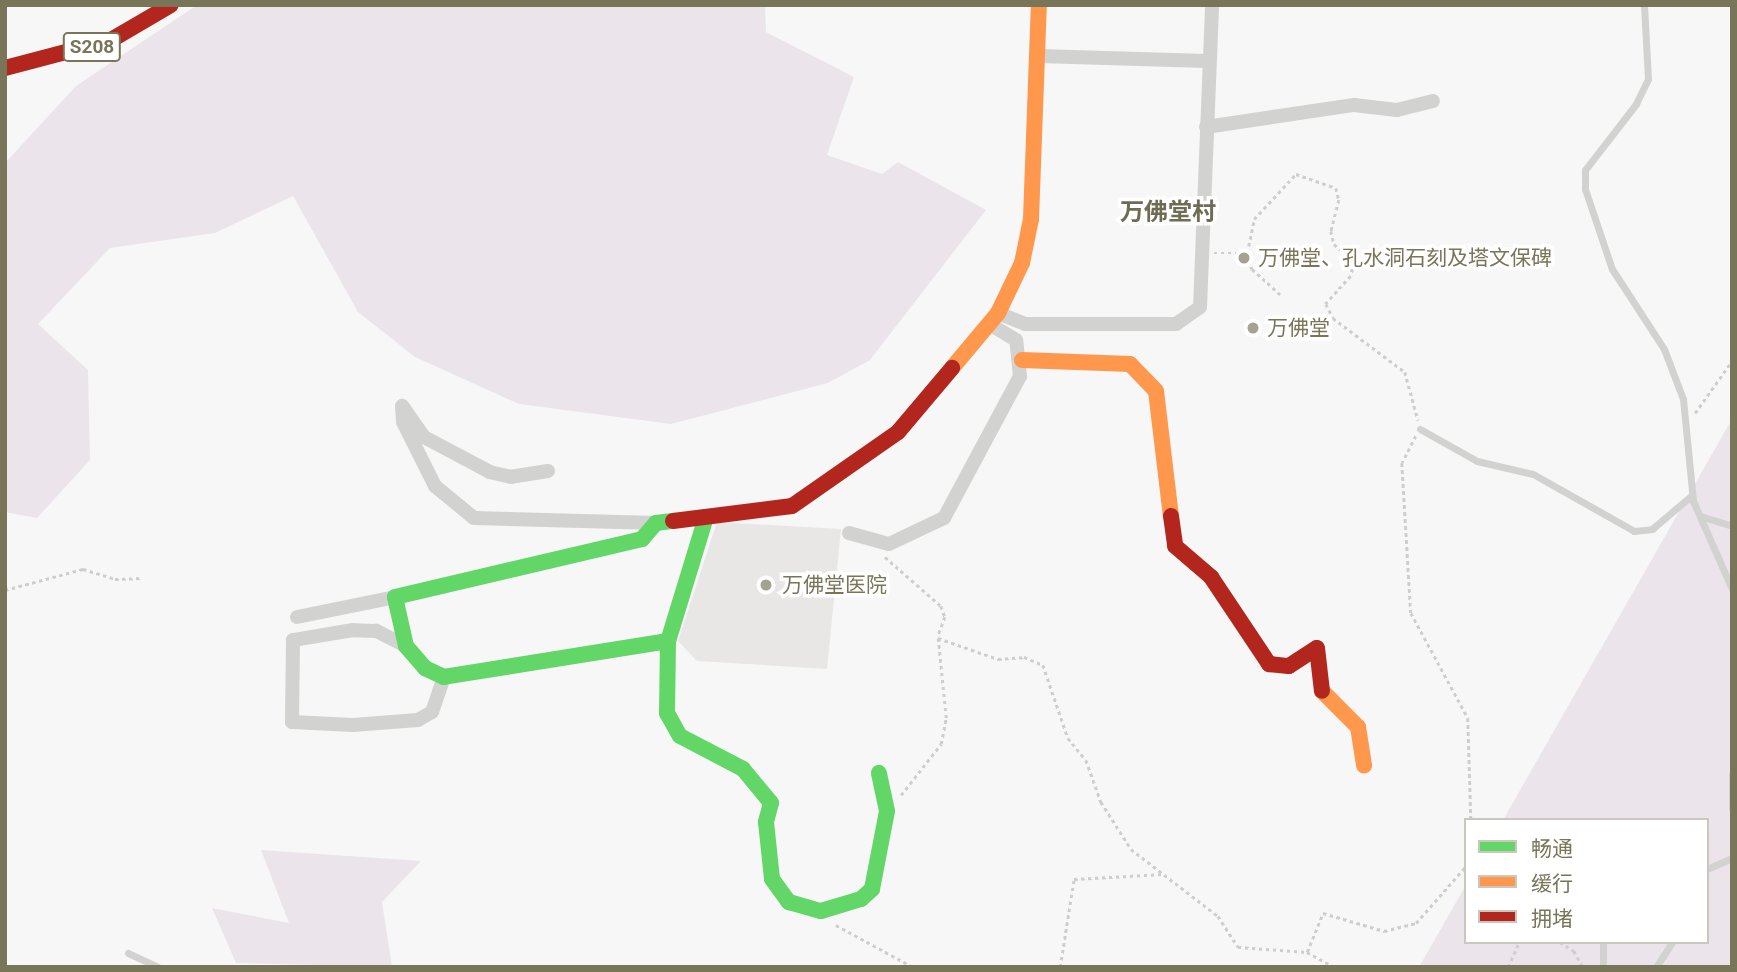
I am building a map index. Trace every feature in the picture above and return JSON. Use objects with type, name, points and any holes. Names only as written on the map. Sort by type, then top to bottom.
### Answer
[{"type":"street","name":"S208","points":[[5,68],[111,40],[171,5]]},
{"type":"street","points":[[548,471],[511,477],[491,472],[424,437],[402,406],[403,422],[435,486],[474,518],[656,523],[792,506],[898,432],[993,319],[1022,264],[1031,219],[1039,5]]},
{"type":"street","points":[[993,319],[1025,324],[1176,324],[1200,307],[1204,253],[1207,61],[1212,5]]},
{"type":"street","points":[[1038,56],[1207,61]]},
{"type":"street","points":[[1206,127],[1354,105],[1396,110],[1433,100]]},
{"type":"street","points":[[849,533],[889,544],[944,518],[1014,389],[1022,360],[1016,340],[993,319]]},
{"type":"street","points":[[1022,360],[1130,364],[1156,391],[1175,546],[1211,577],[1269,664],[1289,666],[1317,648],[1322,695],[1358,727],[1364,766]]},
{"type":"street","points":[[706,517],[668,641],[667,713],[680,736],[743,769],[771,803],[766,822],[772,879],[789,902],[821,911],[861,899],[872,889],[887,811],[879,773]]},
{"type":"street","points":[[297,617],[396,597],[642,538],[656,523]]},
{"type":"street","points":[[396,597],[406,646]]},
{"type":"street","points":[[444,677],[432,712],[418,720],[353,725],[292,722],[293,640],[365,631],[406,646],[425,668],[444,677],[668,641]]},
{"type":"lane","points":[[1644,5],[1648,79],[1636,104],[1585,170],[1585,190],[1612,269],[1664,349],[1683,400],[1692,495],[1732,589]]},
{"type":"lane","points":[[1420,429],[1477,461],[1533,474],[1633,531],[1652,529],[1692,495]]},
{"type":"lane","points":[[1700,516],[1732,526]]},
{"type":"lane","points":[[1732,774],[1732,808]]},
{"type":"lane","points":[[1709,868],[1732,858]]},
{"type":"lane","points":[[1603,944],[1603,967]]},
{"type":"lane","points":[[1656,967],[1671,944]]},
{"type":"lane","points":[[128,953],[158,967]]},
{"type":"path","points":[[1280,293],[1252,269],[1248,253],[1254,219],[1296,174],[1336,188],[1339,200],[1331,231],[1334,244],[1354,262],[1351,276],[1326,304],[1333,318],[1405,372],[1420,429],[1402,463],[1411,613],[1468,718],[1471,818]]},
{"type":"path","points":[[1204,253],[1248,253]]},
{"type":"path","points":[[1685,427],[1732,361]]},
{"type":"path","points":[[887,811],[941,744],[946,718],[938,638],[945,617],[941,606],[929,590],[887,563],[889,544]]},
{"type":"path","points":[[5,590],[83,569],[115,579],[142,578]]},
{"type":"path","points":[[938,638],[998,659],[1024,657],[1043,665],[1068,738],[1086,760],[1101,802],[1130,849],[1218,916],[1238,947],[1307,952],[1334,967]]},
{"type":"path","points":[[1307,952],[1323,913],[1384,931],[1416,923],[1464,868]]},
{"type":"path","points":[[1060,967],[1074,879],[1164,874]]},
{"type":"path","points":[[821,911],[826,922],[913,967]]},
{"type":"path","points":[[1508,967],[1518,944]]},
{"type":"path","points":[[1564,944],[1574,950],[1583,967]]},
{"type":"shaded area","points":[[197,5],[765,5],[766,32],[854,77],[827,155],[882,174],[898,162],[986,210],[870,360],[828,383],[671,424],[519,404],[415,357],[358,312],[293,196],[215,233],[110,248],[38,324],[88,370],[90,460],[37,518],[5,512],[5,163],[76,86]]},
{"type":"shaded area","points":[[1732,419],[1732,967],[1419,967],[1464,888],[1464,944],[1709,944],[1709,818],[1504,818]]},
{"type":"shaded area","name":"万佛堂医院","points":[[717,522],[841,529],[827,669],[697,661],[678,641]]},
{"type":"shaded area","points":[[261,850],[421,861],[382,902],[392,967],[236,963],[212,908],[289,923]]},
{"type":"traffic: fast","points":[[706,517],[668,641],[667,713],[680,736],[743,769],[771,803],[766,822],[772,879],[789,902],[821,911],[861,899],[872,889],[887,811],[879,773]]},
{"type":"traffic: fast","points":[[668,641],[444,677],[425,668],[406,646],[395,597],[642,539],[656,523],[673,521]]},
{"type":"traffic: slow","points":[[952,368],[998,313],[1022,263],[1031,219],[1039,5]]},
{"type":"traffic: slow","points":[[1022,360],[1130,364],[1156,391],[1171,516]]},
{"type":"traffic: slow","points":[[1322,691],[1358,727],[1364,766]]},
{"type":"traffic: jam","points":[[5,68],[111,40],[171,5]]},
{"type":"traffic: jam","points":[[673,521],[792,506],[898,432],[952,368]]},
{"type":"traffic: jam","points":[[1171,516],[1175,546],[1211,577],[1269,664],[1289,666],[1317,648],[1322,691]]},
{"type":"place","name":"万佛堂、孔水洞石刻及塔文保碑","points":[[1244,258]]},
{"type":"place","name":"万佛堂","points":[[1253,328]]},
{"type":"place","name":"万佛堂医院","points":[[766,585]]},
{"type":"district","name":"万佛堂村","points":[[1168,213]]}]
